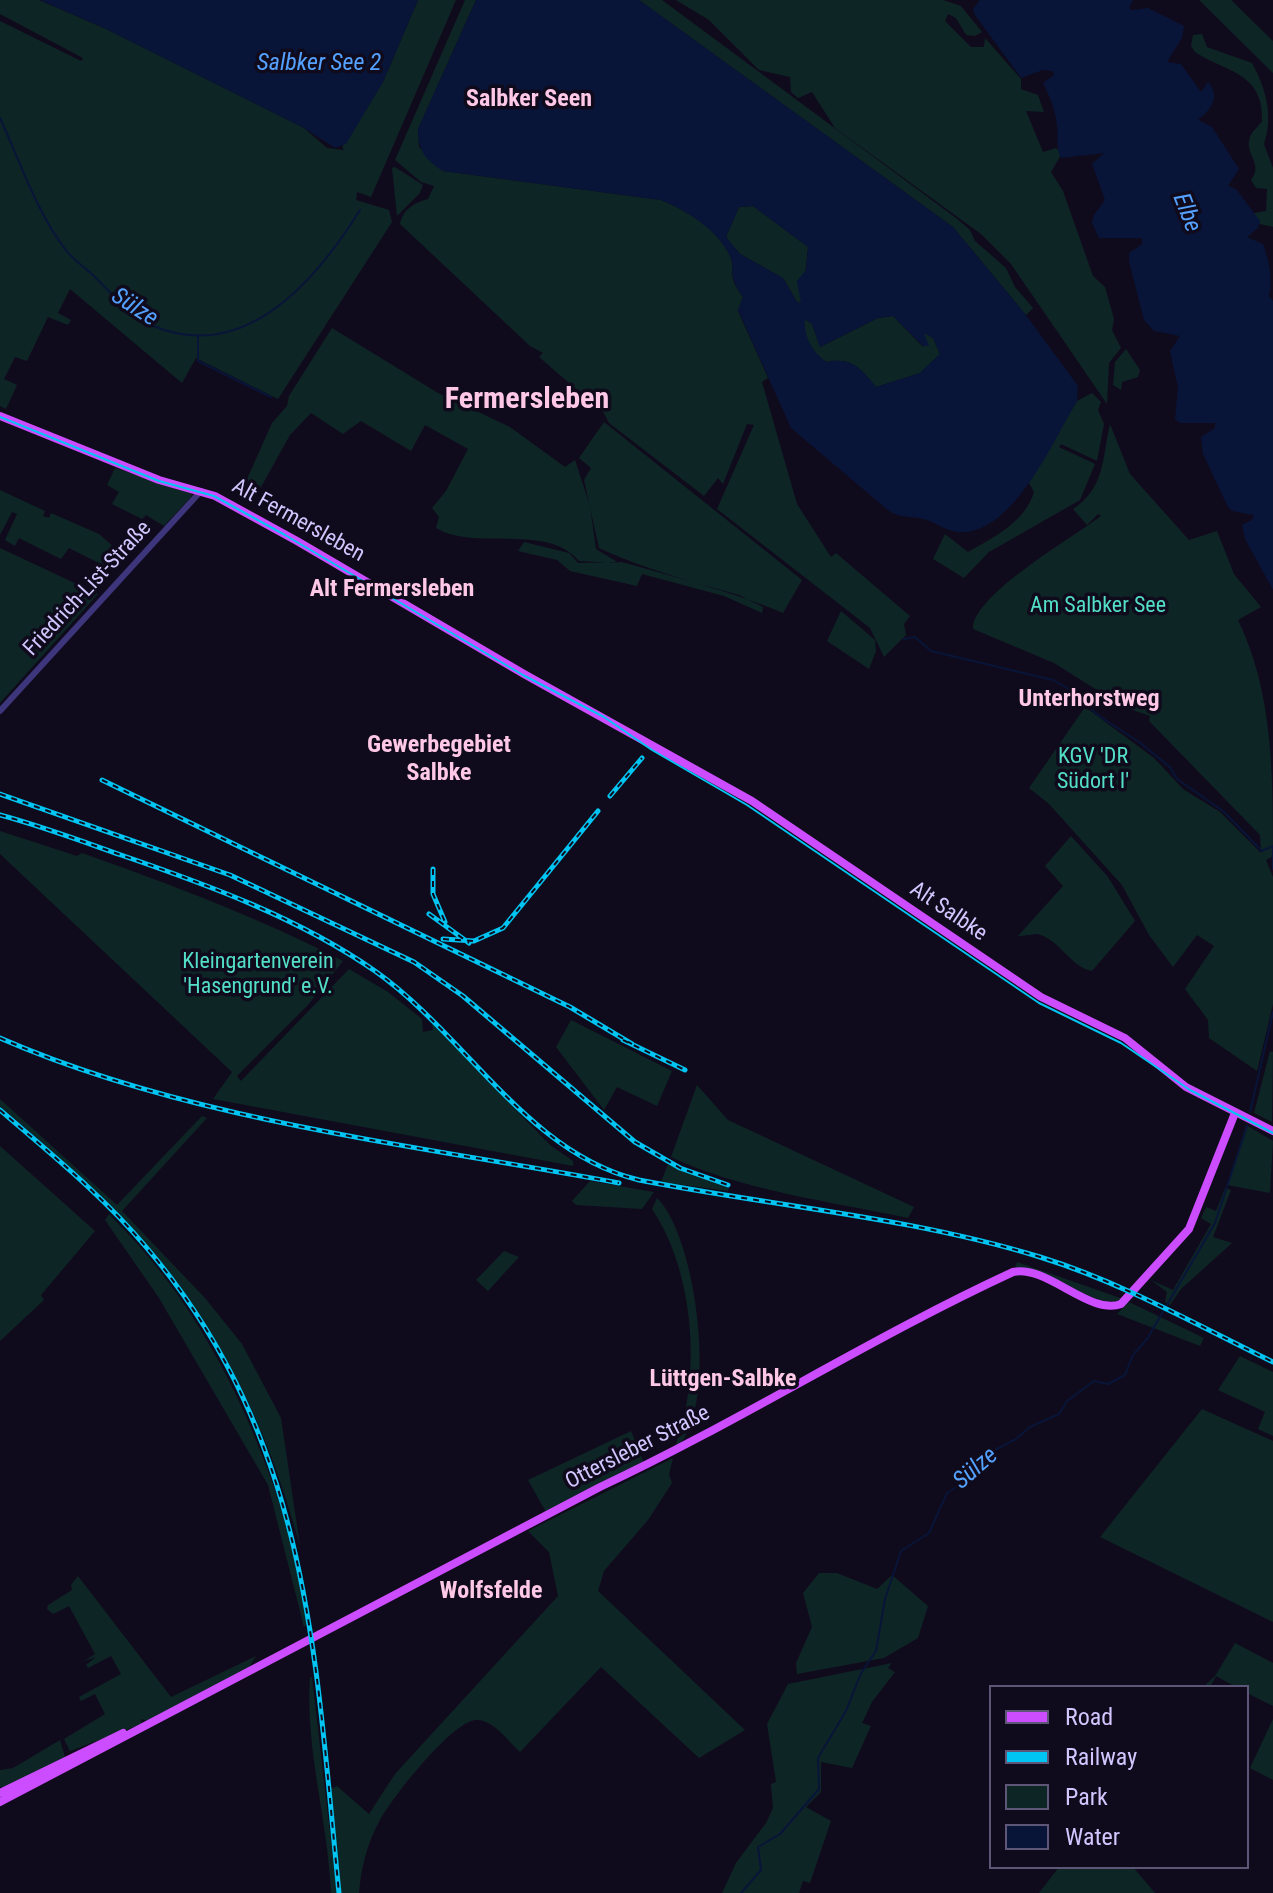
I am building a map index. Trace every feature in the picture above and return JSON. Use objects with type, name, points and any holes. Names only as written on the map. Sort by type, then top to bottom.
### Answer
[{"type":"main road","name":"Alt Fermersleben","points":[[0,416],[159,480],[201,491],[285,534],[514,668],[604,716]]},
{"type":"main road","name":"Alt Salbke","points":[[604,716],[752,801],[1041,997],[1125,1038],[1186,1087],[1273,1131]]},
{"type":"main road","name":"Ottersleber Straße","points":[[143,1727],[600,1487],[681,1449],[829,1367],[1015,1271],[1027,1271],[1113,1307],[1127,1300],[1189,1229],[1235,1113]]},
{"type":"main road","points":[[0,1793],[91,1746],[143,1727]]},
{"type":"main road","points":[[0,1802],[143,1727]]},
{"type":"street","name":"Friedrich-List-Straße","points":[[0,711],[201,491]]},
{"type":"green space","points":[[0,0],[39,0],[104,28],[304,128],[327,148],[344,150],[342,147],[383,82],[418,0],[456,0],[371,197],[357,192],[356,200],[389,210],[392,222],[278,399],[196,358],[182,383],[70,289],[58,313],[71,320],[68,325],[48,317],[27,361],[15,357],[4,379],[17,385],[6,409],[0,406],[0,21],[81,61],[83,58],[0,14]]},
{"type":"green space","points":[[465,0],[476,0],[418,129],[419,147],[443,171],[661,200],[691,215],[718,237],[730,256],[734,283],[743,297],[738,311],[768,378],[762,382],[797,504],[831,557],[836,553],[910,616],[904,624],[906,635],[884,657],[870,628],[717,509],[754,425],[747,424],[723,484],[718,478],[704,496],[609,423],[604,413],[539,357],[543,353],[530,346],[400,224],[410,207],[428,199],[434,186],[421,182],[395,160]]},
{"type":"green space","points":[[639,0],[662,0],[956,218],[970,230],[975,241],[1006,268],[1015,287],[1033,308],[1026,315],[953,227]]},
{"type":"green space","points":[[676,0],[943,0],[961,6],[982,32],[975,36],[966,35],[956,18],[948,14],[945,21],[971,47],[984,47],[985,38],[1021,79],[1021,89],[1038,95],[1044,112],[1026,111],[1043,152],[1056,148],[1062,153],[1051,172],[1063,191],[1093,276],[1105,287],[1114,319],[1112,330],[1121,348],[1109,363],[1107,404],[1011,264],[981,234],[835,128],[812,92],[798,98],[791,92],[790,77],[759,70],[709,20]]},
{"type":"green space","points":[[1199,0],[1231,0],[1273,41],[1273,73]]},
{"type":"green space","points":[[1202,34],[1207,47],[1252,63],[1261,84],[1268,113],[1264,144],[1273,168],[1273,227],[1260,224],[1254,213],[1266,211],[1267,189],[1256,188],[1251,180],[1255,164],[1249,149],[1250,137],[1262,121],[1257,92],[1240,76],[1195,52],[1191,46],[1193,35]]},
{"type":"green space","points":[[392,168],[423,185],[420,193],[397,216]]},
{"type":"green space","points":[[753,206],[808,247],[802,303],[797,302],[783,278],[740,254],[726,237],[739,207]]},
{"type":"green space","points":[[893,316],[923,347],[923,332],[933,338],[940,354],[920,373],[876,387],[850,363],[822,359],[810,344],[804,325],[804,319],[812,324],[820,347],[878,318]]},
{"type":"green space","points":[[332,328],[438,393],[510,427],[565,467],[575,460],[590,506],[596,549],[619,563],[579,561],[565,549],[548,543],[471,538],[436,528],[439,517],[432,508],[446,491],[468,449],[425,425],[411,451],[361,421],[343,434],[311,413],[290,435],[251,505],[239,497],[272,423],[287,406],[289,396]]},
{"type":"green space","points":[[1126,349],[1140,370],[1138,377],[1122,382],[1121,390],[1113,385],[1115,362]]},
{"type":"green space","points":[[1092,393],[1101,402],[1098,410],[1104,424],[1097,461],[1061,444],[1059,447],[1095,464],[1080,500],[989,552],[964,578],[933,559],[945,534],[968,552],[998,535],[1024,512],[1034,492],[1028,481],[1077,401]]},
{"type":"green space","points":[[604,422],[802,580],[783,613],[599,548],[584,480],[591,468],[579,458]]},
{"type":"green space","points":[[1110,424],[1130,474],[1189,540],[1217,531],[1234,574],[1261,607],[1238,620],[1258,676],[1271,765],[1273,856],[1266,860],[1273,877],[1273,1004],[1257,1071],[1209,1038],[1208,1020],[1185,989],[1214,946],[1197,935],[1173,967],[1149,935],[1122,885],[1049,804],[1029,788],[1085,707],[1154,758],[1183,789],[1220,812],[1261,853],[1260,835],[1149,721],[1150,716],[1124,707],[1054,663],[973,629],[977,615],[1006,584],[1101,516],[1098,514],[1087,525],[1073,509],[1097,482]]},
{"type":"green space","points":[[115,468],[192,493],[191,497],[164,526],[146,515],[142,519],[112,504],[119,492],[107,485]]},
{"type":"green space","points":[[0,490],[45,511],[43,516],[49,518],[51,513],[99,534],[116,549],[111,569],[69,548],[61,559],[19,538],[15,546],[5,540],[17,514],[12,512],[0,535]]},
{"type":"green space","points":[[524,542],[569,553],[578,563],[622,562],[739,595],[763,607],[762,613],[724,596],[642,574],[637,586],[570,571],[557,560],[518,551]]},
{"type":"green space","points":[[0,548],[98,594],[0,703]]},
{"type":"green space","points":[[841,611],[875,640],[876,651],[869,669],[827,641]]},
{"type":"green space","name":"Kleingartenverein 'Hasengrund' e.V.","points":[[0,831],[77,856],[82,853],[182,890],[279,930],[343,961],[308,1005],[237,1076],[241,1081],[349,969],[388,992],[422,1019],[423,1032],[433,1030],[432,1023],[550,1145],[573,1161],[573,1166],[213,1099],[232,1072],[0,854]]},
{"type":"green space","points":[[1071,836],[1108,877],[1135,921],[1092,971],[1077,964],[1045,937],[1037,934],[1018,936],[1063,886],[1045,866]]},
{"type":"green space","points":[[571,1020],[672,1071],[657,1106],[617,1087],[604,1110],[556,1047]]},
{"type":"green space","points":[[1270,1051],[1273,1052],[1272,1122],[1254,1113]]},
{"type":"green space","points":[[697,1085],[728,1120],[914,1207],[908,1218],[757,1187],[671,1157]]},
{"type":"green space","points":[[0,1099],[117,1205],[202,1116],[207,1118],[122,1211],[205,1298],[242,1344],[281,1418],[300,1546],[278,1474],[252,1410],[222,1352],[189,1300],[150,1250],[106,1203],[0,1106]]},
{"type":"green space","points":[[1246,1125],[1273,1141],[1270,1193],[1227,1185]]},
{"type":"green space","points":[[0,1146],[95,1231],[41,1295],[44,1300],[0,1341]]},
{"type":"green space","points":[[668,1164],[729,1188],[728,1191],[661,1182]]},
{"type":"green space","points":[[590,1181],[654,1192],[642,1209],[576,1205],[572,1201]]},
{"type":"green space","points":[[1225,1188],[1231,1190],[1213,1237],[1232,1243],[1181,1289],[1170,1305],[1165,1302],[1167,1292],[1151,1280],[1173,1290],[1211,1224],[1201,1218],[1206,1207],[1216,1211]]},
{"type":"green space","points":[[657,1198],[671,1218],[683,1248],[698,1324],[700,1364],[697,1400],[689,1429],[675,1449],[686,1407],[690,1331],[682,1278],[664,1230],[652,1209]]},
{"type":"green space","points":[[109,1214],[166,1279],[214,1352],[234,1390],[268,1470],[286,1525],[307,1624],[304,1627],[268,1485],[159,1298],[105,1220]]},
{"type":"green space","points":[[504,1251],[519,1257],[488,1291],[476,1280]]},
{"type":"green space","points":[[1017,1262],[1123,1299],[1112,1302],[1100,1300],[1042,1274],[1015,1268]]},
{"type":"green space","points":[[1129,1302],[1204,1338],[1200,1346],[1117,1314]]},
{"type":"green space","points":[[1240,1356],[1273,1372],[1273,1436],[1258,1429],[1265,1412],[1218,1390]]},
{"type":"green space","points":[[1202,1409],[1273,1441],[1273,1622],[1100,1537]]},
{"type":"green space","points":[[631,1431],[644,1463],[546,1512],[528,1480]]},
{"type":"green space","points":[[673,1458],[669,1474],[672,1483],[648,1520],[604,1571],[598,1591],[745,1730],[699,1758],[601,1667],[520,1752],[494,1727],[482,1721],[465,1724],[452,1733],[408,1780],[379,1822],[365,1856],[359,1893],[340,1893],[330,1789],[337,1786],[369,1814],[395,1774],[558,1596],[549,1552],[528,1531]]},
{"type":"green space","points":[[819,1573],[837,1573],[877,1589],[892,1575],[928,1606],[918,1638],[884,1658],[797,1674],[796,1663],[812,1627],[803,1593]]},
{"type":"green space","points":[[78,1576],[171,1697],[256,1656],[249,1667],[148,1721],[141,1719],[142,1724],[70,1751],[64,1739],[105,1714],[95,1694],[81,1701],[79,1697],[121,1674],[111,1656],[88,1668],[86,1665],[96,1657],[84,1661],[95,1654],[69,1606],[53,1614],[47,1609],[48,1605],[72,1590],[71,1585]]},
{"type":"green space","points":[[1235,1643],[1273,1663],[1273,1706],[1249,1694],[1249,1685],[1232,1685],[1216,1676],[1211,1685],[1205,1685],[1215,1676]]},
{"type":"green space","points":[[892,1663],[888,1668],[895,1672],[872,1702],[862,1723],[871,1726],[852,1768],[821,1762],[821,1792],[806,1807],[831,1821],[810,1883],[803,1881],[799,1893],[722,1893],[736,1863],[766,1823],[773,1808],[771,1784],[776,1782],[767,1724],[788,1684]]},
{"type":"green space","points":[[310,1677],[337,1893],[331,1893],[314,1758]]},
{"type":"green space","points":[[1273,1719],[1273,1780],[1250,1768]]},
{"type":"green space","points":[[60,1740],[65,1757],[7,1787],[0,1787],[0,1770],[13,1768]]},
{"type":"green space","points":[[1057,1869],[1135,1869],[1155,1893],[1039,1893]]},
{"type":"water","name":"Salbker See 2","points":[[40,0],[418,0],[383,82],[346,144],[335,148],[304,128],[104,28]]},
{"type":"water","points":[[476,0],[639,0],[953,227],[1026,315],[1078,386],[1077,401],[1029,483],[996,519],[978,529],[958,532],[924,519],[894,514],[791,428],[738,310],[743,297],[733,278],[730,256],[718,238],[700,222],[661,200],[443,171],[424,154],[418,129]],"holes":[[[753,206],[808,247],[806,270],[797,281],[801,303],[797,302],[783,278],[740,254],[726,237],[739,207]],[[893,316],[923,346],[929,346],[924,333],[933,338],[940,354],[920,373],[876,387],[850,363],[822,359],[807,338],[805,319],[812,324],[820,347],[878,318]]]},
{"type":"water","name":"Elbe","points":[[980,0],[1133,0],[1129,8],[1132,10],[1148,8],[1184,26],[1182,38],[1167,62],[1181,64],[1201,92],[1208,82],[1212,87],[1213,102],[1198,120],[1212,127],[1239,169],[1228,186],[1236,189],[1260,221],[1258,228],[1247,237],[1263,244],[1270,270],[1269,296],[1273,301],[1273,590],[1245,539],[1242,525],[1252,520],[1254,515],[1232,511],[1228,507],[1203,454],[1201,437],[1215,428],[1215,423],[1180,423],[1175,419],[1178,388],[1170,351],[1180,336],[1154,331],[1144,320],[1129,261],[1129,253],[1142,244],[1142,238],[1099,238],[1092,223],[1105,200],[1092,164],[1104,153],[1061,158],[1055,115],[1043,83],[1054,75],[1053,71],[1043,70],[1021,78],[975,15],[973,9]]},
{"type":"waterway","name":"Sülze","points":[[0,118],[37,202],[68,253],[135,315],[151,325],[185,335],[217,334],[247,325],[275,309],[300,288],[322,263],[360,210]]},
{"type":"waterway","points":[[198,336],[198,361],[271,397]]},
{"type":"waterway","points":[[904,639],[915,637],[931,651],[1053,680],[1170,767],[1177,779],[1223,811],[1262,851],[1273,846]]},
{"type":"waterway","name":"Sülze","points":[[1273,847],[1273,869]]},
{"type":"waterway","name":"Sülze","points":[[1250,1112],[1273,1012]]},
{"type":"waterway","name":"Sülze","points":[[741,1893],[761,1870],[758,1847],[780,1834],[819,1789],[818,1758],[846,1711],[861,1673],[876,1651],[885,1599],[901,1551],[929,1533],[947,1493],[964,1482],[970,1470],[989,1453],[1016,1439],[1030,1427],[1059,1414],[1067,1401],[1094,1381],[1108,1384],[1125,1375],[1133,1355],[1147,1339],[1215,1223],[1247,1126]]},
{"type":"tram line","points":[[0,417],[159,481],[214,496],[285,535],[523,675],[604,717],[652,750],[747,805],[1039,1003],[1121,1043],[1190,1090],[1273,1133]]},
{"type":"railway","points":[[610,796],[642,758]]},
{"type":"railway","points":[[102,780],[570,1007],[632,1044]]},
{"type":"railway","points":[[0,794],[230,875],[414,962],[463,996],[635,1142],[680,1168],[728,1185]]},
{"type":"railway","points":[[443,939],[474,941],[503,928],[598,811]]},
{"type":"railway","points":[[0,815],[220,891],[284,919],[346,952],[408,997],[530,1119],[563,1145],[599,1166],[639,1180],[891,1222],[991,1243],[1040,1257],[1129,1291],[1273,1362]]},
{"type":"railway","points":[[433,869],[433,894],[445,922]]},
{"type":"railway","points":[[429,914],[469,943]]},
{"type":"railway","points":[[0,1038],[73,1067],[226,1110],[384,1142],[619,1183]]},
{"type":"railway","points":[[623,1040],[685,1070]]},
{"type":"railway","points":[[0,1110],[94,1193],[146,1247],[200,1320],[242,1395],[273,1473],[295,1553],[311,1635],[339,1893]]},
{"type":"district","name":"Salbker Seen","points":[[529,100]]},
{"type":"district","name":"Fermersleben","points":[[527,400]]},
{"type":"district","name":"Alt Fermersleben","points":[[392,590]]},
{"type":"district","name":"Unterhorstweg","points":[[1089,700]]},
{"type":"district","name":"Gewerbegebiet Salbke","points":[[439,760]]},
{"type":"district","name":"Lüttgen-Salbke","points":[[723,1380]]},
{"type":"district","name":"Wolfsfelde","points":[[491,1592]]},
{"type":"park label","name":"Am Salbker See","points":[[1098,606]]},
{"type":"park label","name":"KGV 'DR Südort I'","points":[[1093,770]]}]
